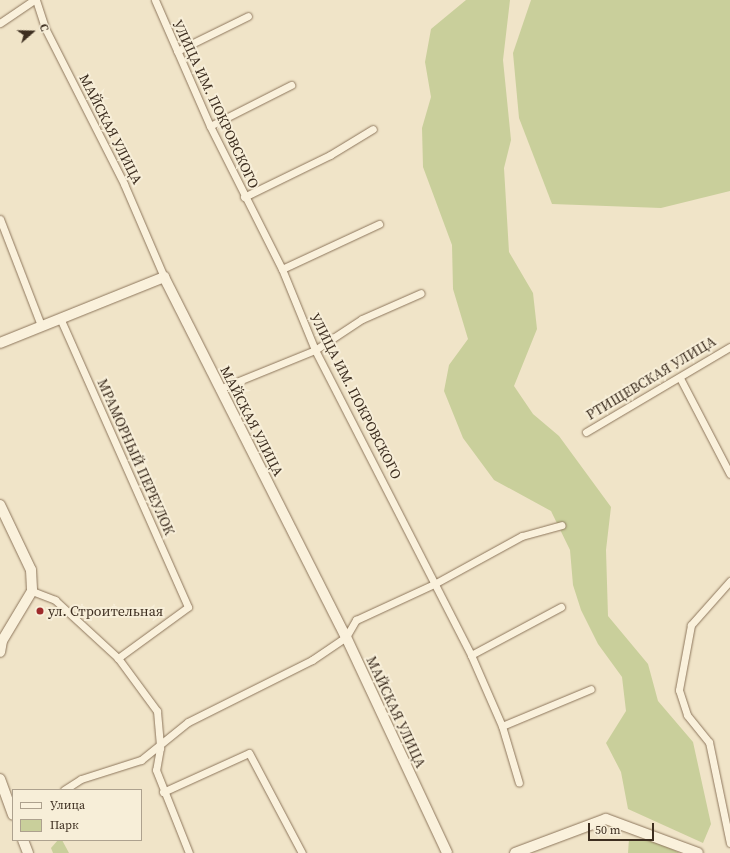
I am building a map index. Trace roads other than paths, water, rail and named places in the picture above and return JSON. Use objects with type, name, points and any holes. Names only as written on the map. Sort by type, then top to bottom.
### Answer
[{"type":"street","points":[[0,23],[35,0]]},
{"type":"street","name":"МАЙСКАЯ УЛИЦА","points":[[35,0],[45,28],[124,184],[164,277],[346,638],[447,853]]},
{"type":"street","name":"УЛИЦА ИМ. ПОКРОВСКОГО","points":[[155,0],[210,126],[244,197],[282,269],[315,350],[437,583],[471,655],[502,726],[519,783]]},
{"type":"street","points":[[177,51],[248,16]]},
{"type":"street","points":[[210,126],[291,85]]},
{"type":"street","points":[[244,197],[330,156],[373,129]]},
{"type":"street","points":[[0,219],[41,325]]},
{"type":"street","points":[[282,269],[379,224]]},
{"type":"street","points":[[0,343],[41,325],[164,277]]},
{"type":"street","points":[[220,389],[315,350],[362,319],[421,293]]},
{"type":"street","name":"МРАМОРНЫЙ ПЕРЕУЛОК","points":[[60,318],[188,607],[118,658]]},
{"type":"street","name":"РТИЩЕВСКАЯ УЛИЦА","points":[[586,432],[680,378],[730,347]]},
{"type":"street","points":[[680,378],[730,474]]},
{"type":"street","points":[[0,505],[31,570],[32,591],[2,641],[0,652]]},
{"type":"street","points":[[66,789],[81,779],[141,760],[160,748],[188,722],[312,660],[346,638],[356,620],[437,583],[522,536],[562,525]]},
{"type":"street","points":[[730,581],[690,625],[680,690],[687,715],[709,742],[730,843]]},
{"type":"street","points":[[32,591],[56,600],[118,658],[157,711],[160,748],[156,770],[163,792],[189,853]]},
{"type":"street","points":[[471,655],[562,607]]},
{"type":"street","points":[[502,726],[591,689]]},
{"type":"street","points":[[163,792],[249,754],[302,853]]},
{"type":"street","points":[[0,779],[12,812]]},
{"type":"street","points":[[515,853],[606,818],[698,853]]},
{"type":"street","points":[[23,841],[28,853]]},
{"type":"place","name":"ул. Строительная","points":[[40,611]]}]
